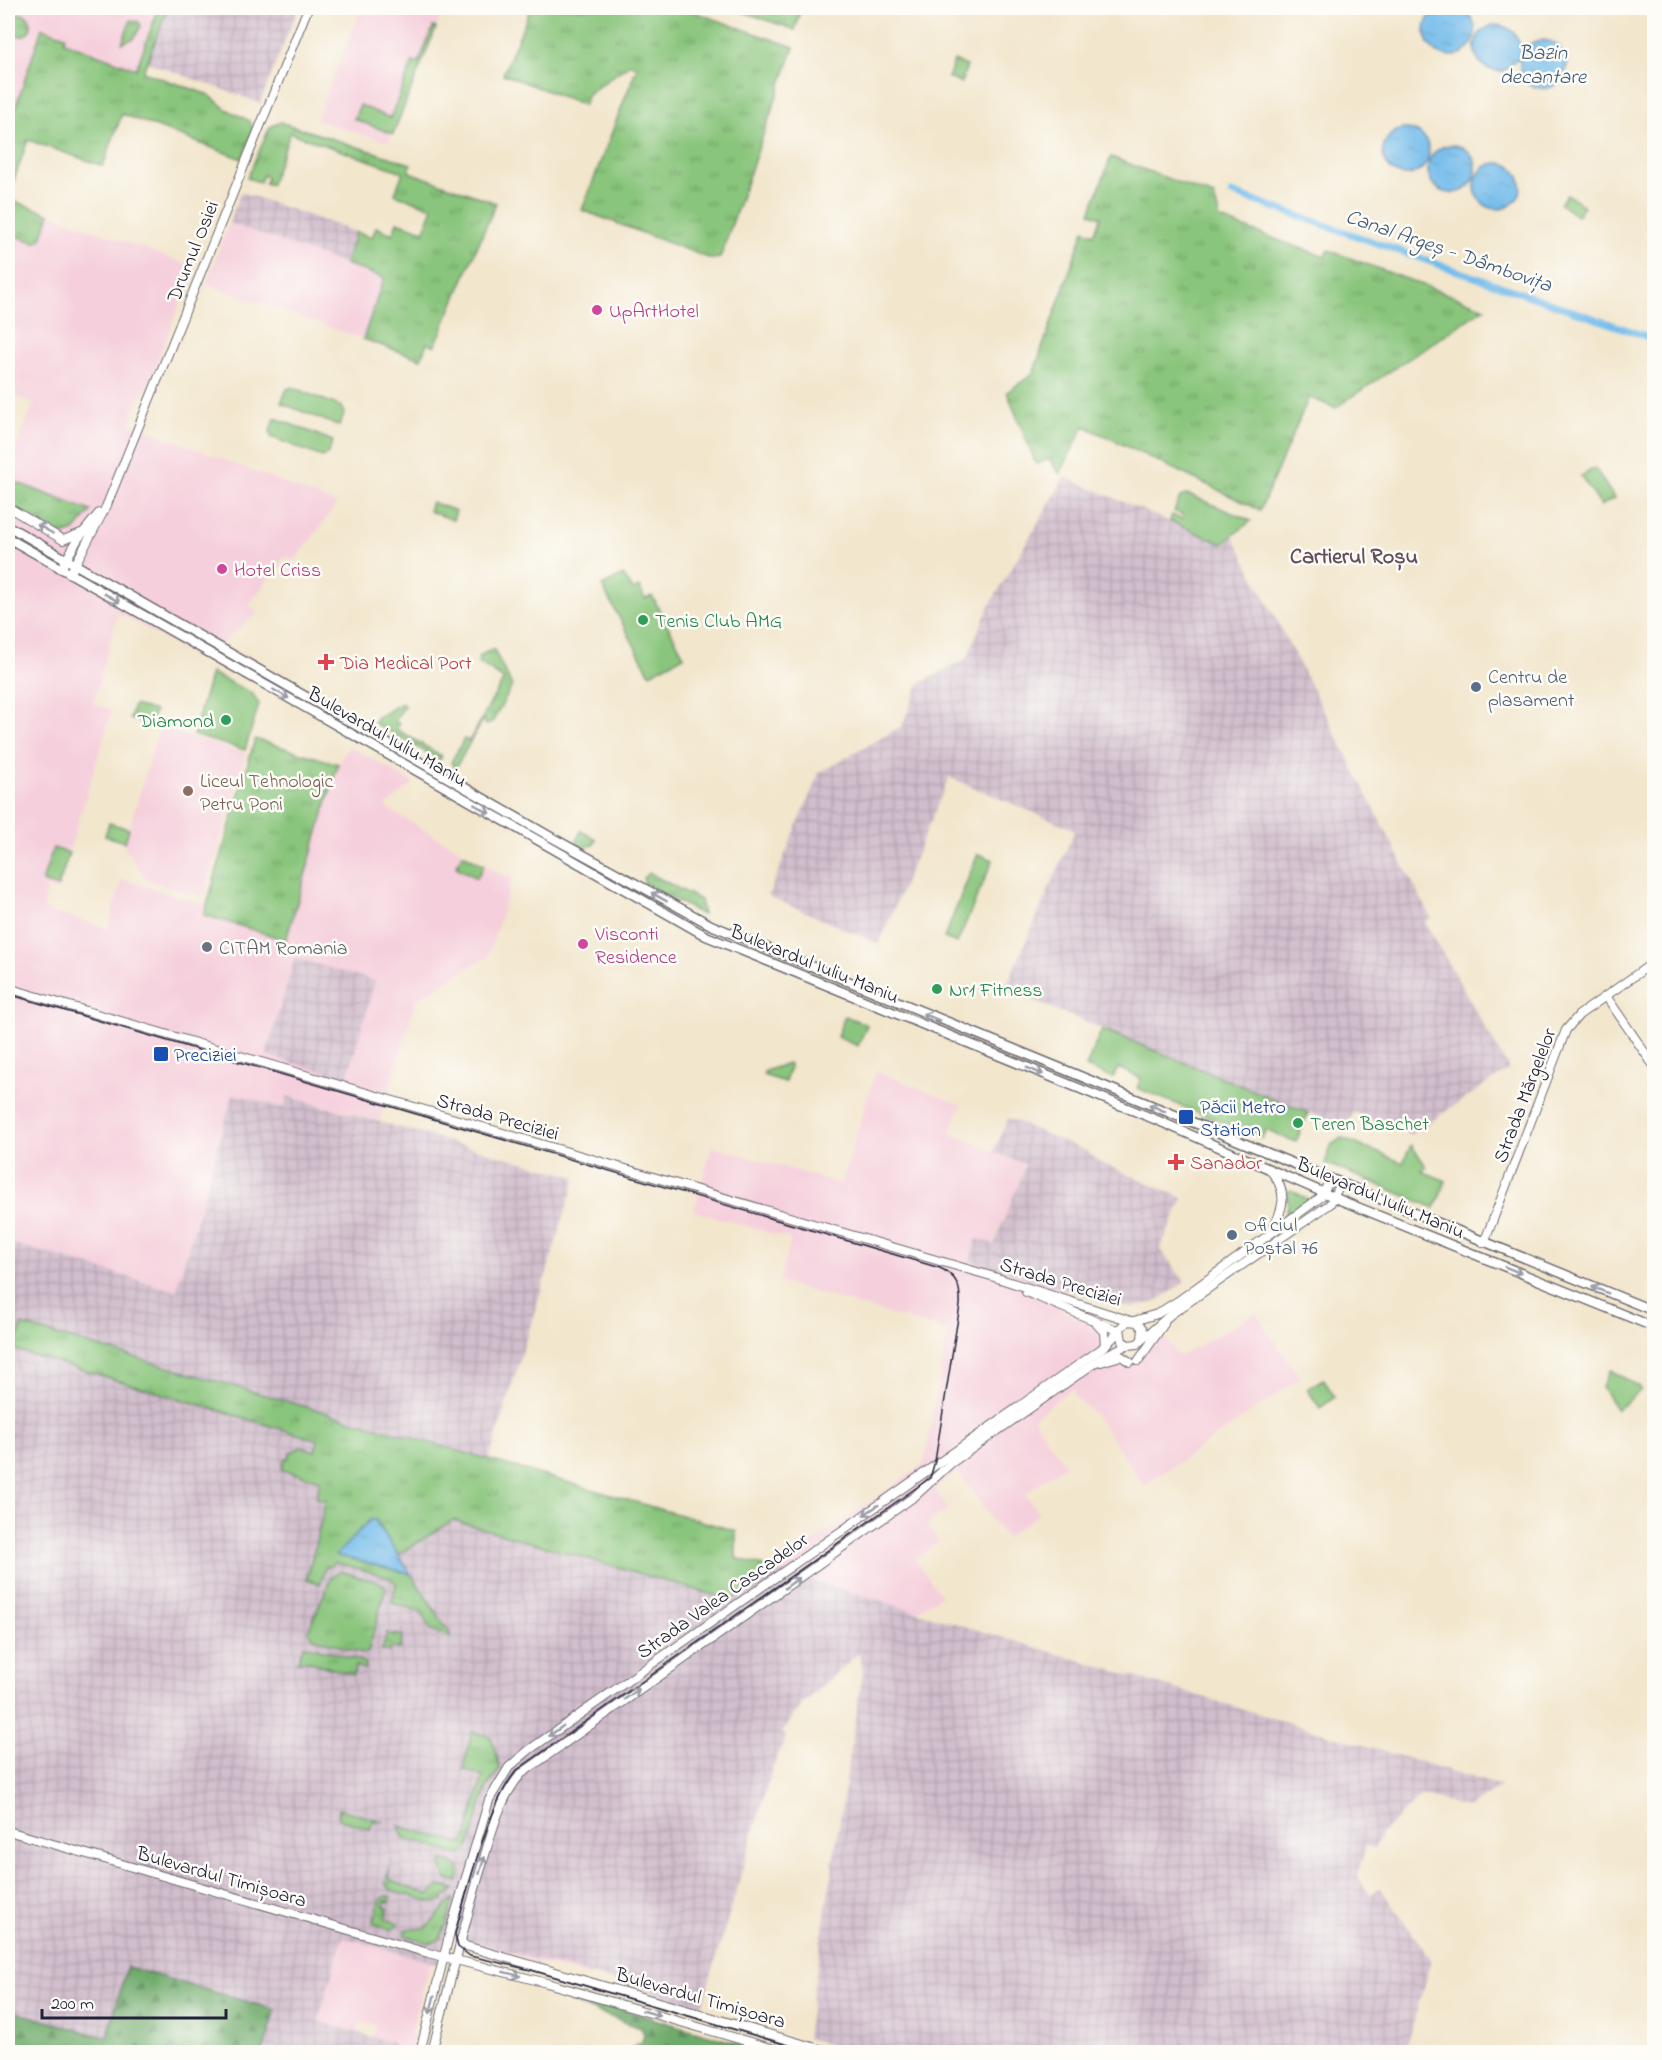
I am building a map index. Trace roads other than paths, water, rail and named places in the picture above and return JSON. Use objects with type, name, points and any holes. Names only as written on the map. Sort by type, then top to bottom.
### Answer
[{"type":"main road","name":"Drumul Osiei","points":[[70,574],[106,507],[308,8]]},
{"type":"main road","points":[[8,507],[63,540],[84,532]]},
{"type":"main road","name":"Drumul Osiei","points":[[61,569],[84,532],[106,507]]},
{"type":"main road","name":"Bulevardul Iuliu Maniu","points":[[8,526],[551,837],[701,920],[751,943],[1340,1185],[1654,1311]]},
{"type":"main road","name":"Bulevardul Iuliu Maniu","points":[[8,538],[697,931],[1268,1167],[1335,1198],[1654,1326]]},
{"type":"main road","points":[[218,658],[223,648]]},
{"type":"main road","points":[[376,748],[382,739]]},
{"type":"main road","points":[[546,846],[551,837]]},
{"type":"main road","points":[[627,892],[632,883]]},
{"type":"main road","name":"Strada Mărgelelor","points":[[1484,1243],[1566,1030],[1574,1020],[1654,962]]},
{"type":"main road","name":"Strada Preciziei","points":[[8,988],[980,1274],[1132,1321]]},
{"type":"main road","points":[[1606,996],[1654,1066]]},
{"type":"main road","points":[[1268,1167],[1281,1185],[1284,1196],[1281,1213],[1269,1236]]},
{"type":"main road","points":[[1330,1180],[1324,1193],[1269,1236],[1167,1309],[1122,1325],[1119,1332],[1120,1338],[1127,1345],[1137,1344],[1170,1315],[1283,1238],[1335,1198],[1340,1185]]},
{"type":"main road","name":"Strada Preciziei","points":[[1019,1287],[1119,1332]]},
{"type":"main road","points":[[1089,1367],[1118,1356],[1134,1362],[1170,1315]]},
{"type":"main road","points":[[1088,1317],[1104,1332],[1105,1346]]},
{"type":"main road","points":[[1132,1321],[1143,1329],[1142,1339]]},
{"type":"main road","name":"Strada Valea Cascadelor","points":[[420,2052],[446,1947],[488,1804],[495,1786],[515,1760],[1105,1346],[1119,1332]]},
{"type":"main road","name":"Strada Valea Cascadelor","points":[[432,2052],[455,1961],[462,1944],[500,1808],[514,1782],[529,1767],[915,1496],[950,1464],[1089,1367],[1127,1345]]},
{"type":"main road","points":[[656,1661],[664,1672]]},
{"type":"main road","points":[[597,1702],[605,1713]]},
{"type":"main road","points":[[488,1804],[500,1808]]},
{"type":"main road","name":"Bulevardul Timișoara","points":[[8,1831],[444,1958],[547,1983],[784,2052]]},
{"type":"main road","points":[[428,1953],[462,1944]]},
{"type":"main road","points":[[444,1958],[462,1944]]},
{"type":"main road","name":"Bulevardul Timișoara","points":[[462,1944],[830,2052]]},
{"type":"water","name":"Bazin decantare","points":[[1450,6],[1468,13],[1475,31],[1468,49],[1450,56],[1432,49],[1425,31],[1432,13]]},
{"type":"water","points":[[1493,25],[1505,27],[1514,33],[1519,42],[1520,54],[1535,41],[1544,40],[1555,43],[1564,53],[1567,64],[1560,81],[1552,87],[1532,86],[1522,78],[1519,58],[1504,71],[1493,70],[1485,66],[1475,53],[1475,45],[1484,30]]},
{"type":"water","points":[[1411,129],[1423,135],[1428,143],[1428,161],[1423,169],[1415,174],[1401,175],[1393,172],[1386,165],[1383,147],[1386,139],[1393,132]]},
{"type":"water","points":[[1452,145],[1469,152],[1476,169],[1469,186],[1452,193],[1435,186],[1428,169],[1435,152]]},
{"type":"water","points":[[1503,163],[1515,169],[1520,177],[1520,195],[1515,203],[1507,208],[1493,209],[1481,203],[1476,195],[1475,181],[1481,169],[1489,164]]},
{"type":"water","points":[[370,1520],[375,1520],[411,1574],[336,1555]]},
{"type":"waterway","name":"Canal Argeș - Dâmbovița","points":[[1232,193],[1654,339]]},
{"type":"tram line","points":[[8,994],[940,1268],[954,1278],[959,1287],[960,1305],[935,1461],[930,1478],[517,1770],[507,1784],[489,1824],[455,1934],[458,1947],[470,1956],[531,1970],[811,2052]]},
{"type":"place","name":"UpArtHotel","points":[[597,310]]},
{"type":"place","name":"Hotel Criss","points":[[222,569]]},
{"type":"place","name":"Tenis Club AMG","points":[[643,620]]},
{"type":"place","name":"Dia Medical Port","points":[[326,662]]},
{"type":"place","name":"Centru de plasament","points":[[1476,687]]},
{"type":"place","name":"Diamond","points":[[226,720]]},
{"type":"place","name":"Liceul Tehnologic Petru Poni","points":[[188,791]]},
{"type":"place","name":"Visconti Residence","points":[[583,944]]},
{"type":"place","name":"CITAM Romania","points":[[207,947]]},
{"type":"place","name":"Nr1 Fitness","points":[[937,989]]},
{"type":"place","name":"Preciziei","points":[[161,1054]]},
{"type":"place","name":"Păcii Metro Station","points":[[1186,1117]]},
{"type":"place","name":"Teren Baschet","points":[[1298,1123]]},
{"type":"place","name":"Sanador","points":[[1176,1162]]},
{"type":"place","name":"Oficiul Poștal 76","points":[[1232,1235]]},
{"type":"district","name":"Cartierul Roșu","points":[[1354,555]]}]
